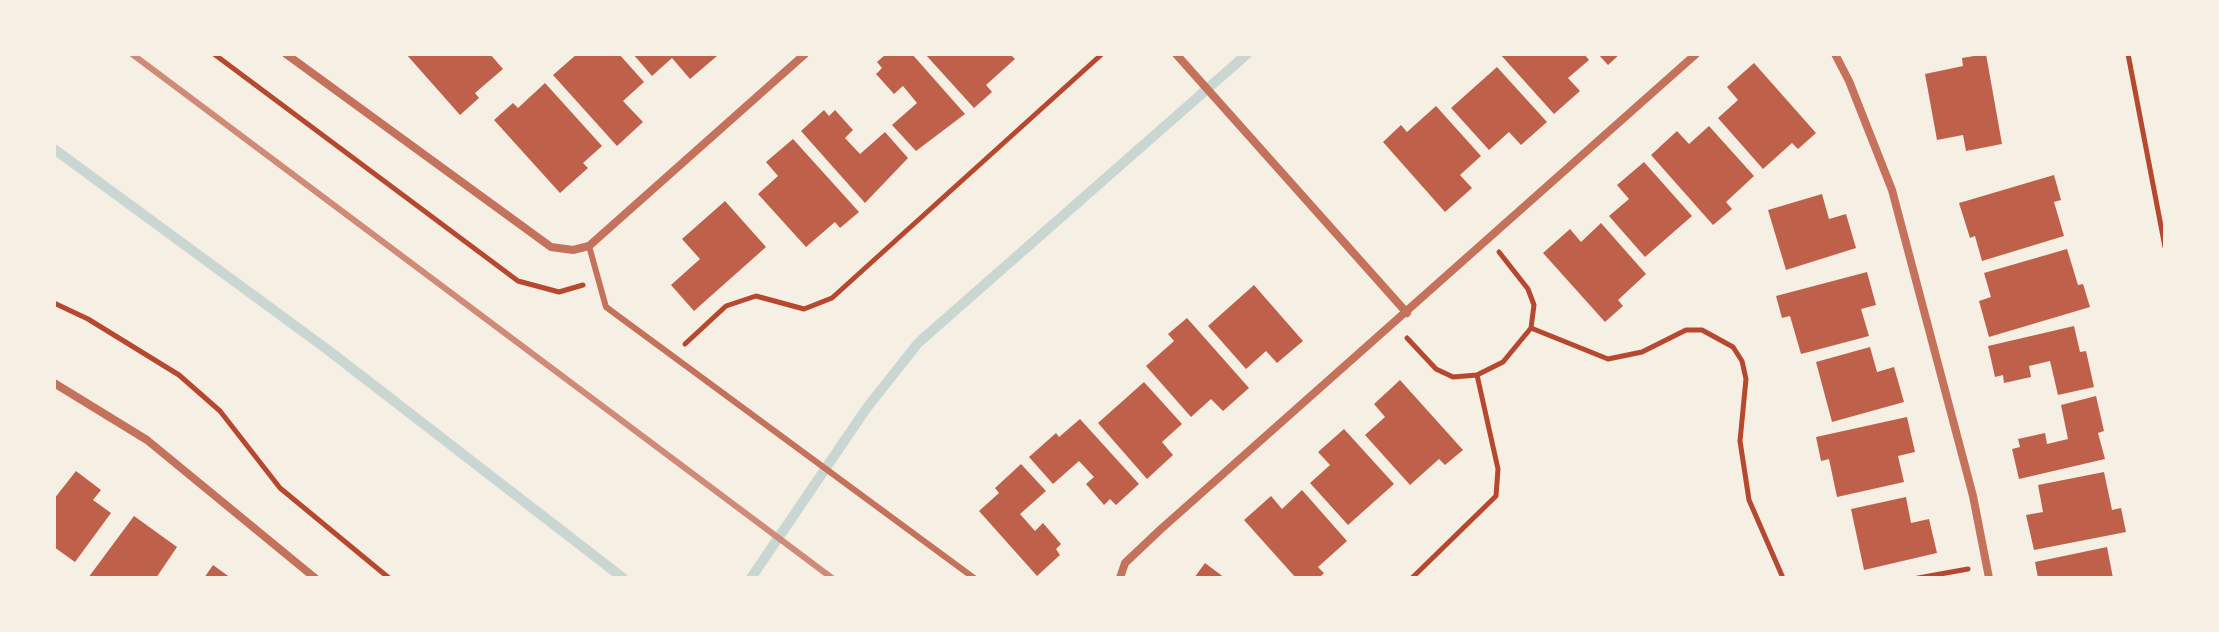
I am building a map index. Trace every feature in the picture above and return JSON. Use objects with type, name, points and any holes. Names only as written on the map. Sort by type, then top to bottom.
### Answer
[{"type":"street","points":[[288,55],[551,247],[573,250],[589,246],[805,54]]},
{"type":"street","points":[[1176,54],[1407,313]]},
{"type":"street","points":[[1120,578],[1125,563],[1161,529],[1696,54]]},
{"type":"street","points":[[1835,54],[1849,81],[1892,190],[1973,496],[1989,578]]},
{"type":"street","points":[[54,383],[147,440],[315,578]]},
{"type":"lane","points":[[589,246],[606,307],[675,354],[974,578]]},
{"type":"path","points":[[214,54],[518,281],[559,292],[597,281]]},
{"type":"path","points":[[675,354],[726,306],[756,296],[804,309],[832,298],[1102,54]]},
{"type":"path","points":[[2128,54],[2165,247]]},
{"type":"path","points":[[1394,325],[1436,369],[1453,377],[1477,375],[1503,362],[1531,328],[1534,305],[1528,289],[1488,239]]},
{"type":"path","points":[[54,303],[99,325],[190,384],[220,411],[280,488],[389,578]]},
{"type":"path","points":[[1531,328],[1608,359],[1642,352],[1686,330],[1702,330],[1733,347],[1742,361],[1746,379],[1740,441],[1749,500],[1783,578]]},
{"type":"path","points":[[1412,578],[1496,496],[1498,469],[1477,375]]},
{"type":"path","points":[[1918,578],[1986,565]]},
{"type":"building","points":[[406,54],[490,54],[503,69],[475,93],[479,98],[460,115]]},
{"type":"building","points":[[577,54],[619,54],[644,82],[623,101],[643,122],[617,146],[553,75]]},
{"type":"building","points":[[633,54],[717,56],[690,79],[672,58],[652,76]]},
{"type":"building","points":[[886,54],[912,54],[965,114],[916,151],[892,125],[917,103],[903,86],[894,94],[876,74],[882,68],[877,62]]},
{"type":"building","points":[[925,54],[1010,54],[1015,59],[986,85],[992,92],[974,108]]},
{"type":"building","points":[[1500,54],[1584,54],[1589,60],[1568,78],[1580,91],[1554,114]]},
{"type":"building","points":[[1598,54],[1620,54],[1608,65]]},
{"type":"building","points":[[1986,54],[2002,144],[1966,151],[1963,135],[1937,140],[1925,74],[1963,66],[1962,58]]},
{"type":"building","points":[[1754,63],[1816,133],[1798,149],[1792,143],[1763,169],[1718,118],[1738,100],[1727,87]]},
{"type":"building","points":[[1497,67],[1547,122],[1521,145],[1509,132],[1489,150],[1451,108]]},
{"type":"building","points":[[545,83],[602,146],[583,163],[588,168],[560,193],[494,120],[513,103],[518,108]]},
{"type":"building","points":[[1436,106],[1481,156],[1460,175],[1472,188],[1445,212],[1383,142],[1401,125],[1407,132]]},
{"type":"building","points":[[824,110],[829,116],[835,110],[853,130],[845,138],[860,154],[885,132],[908,158],[865,203],[801,131]]},
{"type":"building","points":[[1709,126],[1754,176],[1726,202],[1732,209],[1713,225],[1651,155],[1677,131],[1689,144]]},
{"type":"building","points":[[793,139],[859,212],[840,228],[835,222],[806,247],[758,194],[778,176],[766,162]]},
{"type":"building","points":[[1644,162],[1692,216],[1645,257],[1609,216],[1629,199],[1617,185]]},
{"type":"building","points":[[2054,175],[2061,200],[2054,202],[2064,236],[1982,261],[1975,236],[1970,238],[1959,203]]},
{"type":"building","points":[[1822,194],[1829,219],[1846,214],[1856,248],[1786,270],[1768,210]]},
{"type":"building","points":[[725,201],[766,247],[694,311],[671,285],[700,259],[682,239]]},
{"type":"building","points":[[1601,223],[1646,274],[1618,300],[1623,306],[1605,322],[1543,253],[1570,229],[1581,242]]},
{"type":"building","points":[[2067,249],[2078,285],[2083,284],[2090,307],[1989,337],[1979,301],[1991,297],[1984,273]]},
{"type":"building","points":[[1867,272],[1876,305],[1861,309],[1869,336],[1801,354],[1790,316],[1782,318],[1776,296]]},
{"type":"building","points":[[1254,285],[1303,341],[1277,363],[1266,351],[1246,369],[1208,326]]},
{"type":"building","points":[[1187,318],[1249,388],[1223,411],[1211,399],[1191,417],[1146,366],[1174,341],[1168,334]]},
{"type":"building","points":[[2074,326],[2080,352],[2086,351],[2094,387],[2058,395],[2050,361],[2029,366],[2031,377],[2004,383],[2003,375],[1995,377],[1988,346]]},
{"type":"building","points":[[1870,347],[1877,372],[1894,367],[1904,402],[1832,422],[1816,362]]},
{"type":"building","points":[[1400,380],[1463,450],[1445,465],[1439,459],[1410,485],[1365,435],[1385,417],[1374,404]]},
{"type":"building","points":[[1144,382],[1182,424],[1162,442],[1173,455],[1147,479],[1098,423]]},
{"type":"building","points":[[2096,396],[2104,431],[2098,433],[2105,459],[2019,479],[2012,449],[2020,447],[2018,439],[2045,433],[2047,444],[2068,439],[2061,405]]},
{"type":"building","points":[[1907,417],[1915,452],[1898,456],[1904,482],[1837,497],[1829,459],[1821,461],[1816,437]]},
{"type":"building","points":[[1080,419],[1139,484],[1116,505],[1110,499],[1104,505],[1086,484],[1094,477],[1079,461],[1053,484],[1029,457],[1056,433],[1059,437]]},
{"type":"building","points":[[1344,429],[1394,484],[1348,525],[1310,483],[1330,465],[1318,452]]},
{"type":"building","points":[[1021,464],[1046,491],[1020,514],[1035,531],[1043,523],[1061,544],[1056,549],[1060,555],[1037,576],[979,511],[999,493],[995,488]]},
{"type":"building","points":[[76,471],[101,490],[93,500],[111,513],[75,562],[54,547],[54,499]]},
{"type":"building","points":[[2104,472],[2112,510],[2121,508],[2126,532],[2034,550],[2026,515],[2043,512],[2038,485]]},
{"type":"building","points":[[1302,490],[1347,541],[1318,567],[1324,573],[1319,578],[1296,578],[1244,520],[1271,496],[1282,509]]},
{"type":"building","points":[[1906,497],[1911,523],[1929,519],[1937,553],[1864,570],[1851,509]]},
{"type":"building","points":[[134,516],[177,547],[156,578],[88,578]]},
{"type":"building","points":[[2107,547],[2113,578],[2038,578],[2035,562]]},
{"type":"building","points":[[1205,563],[1225,578],[1194,578]]},
{"type":"building","points":[[213,565],[231,578],[204,578]]},
{"type":"waterway","points":[[751,578],[866,409],[918,343],[1247,54]]},
{"type":"waterway","points":[[54,149],[328,350],[623,578]]},
{"type":"railway","points":[[132,54],[832,578]]}]
